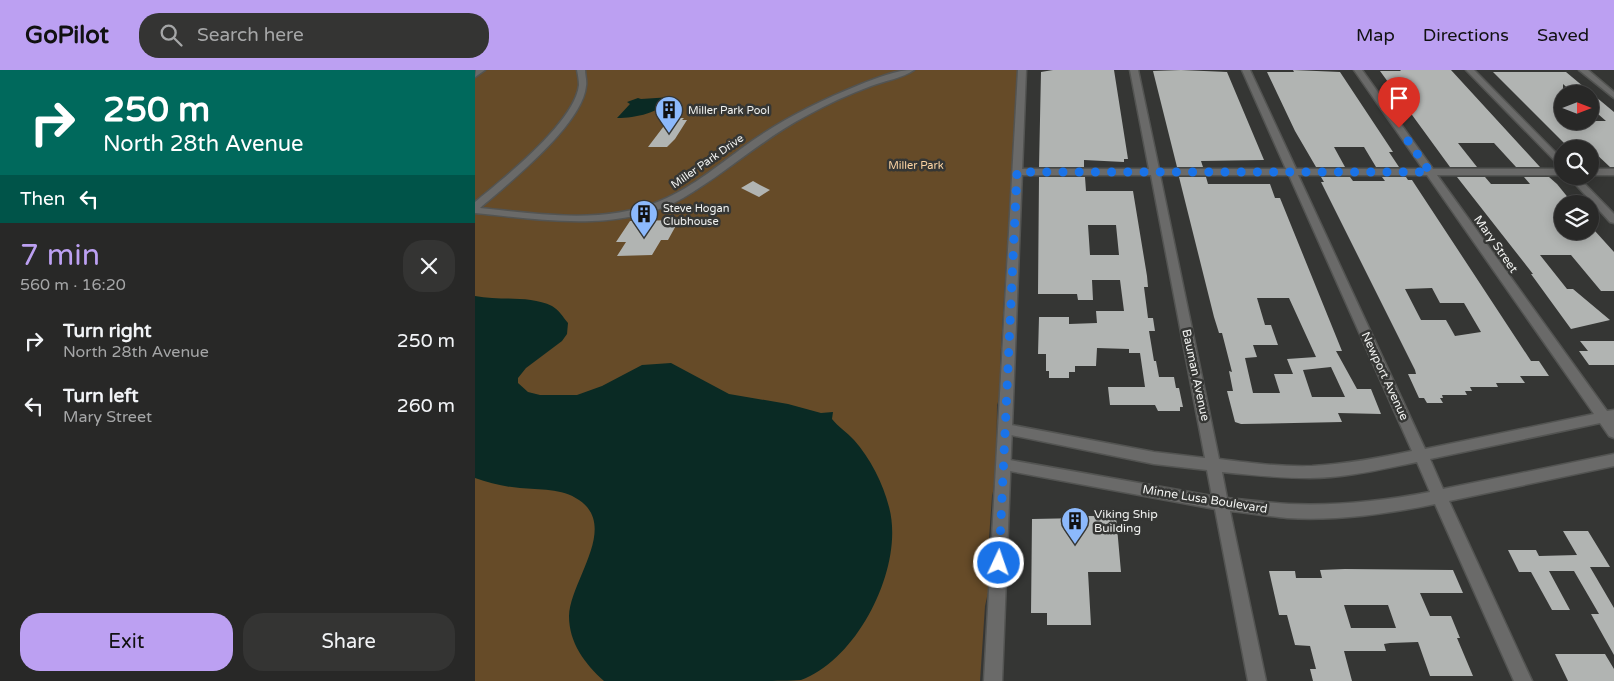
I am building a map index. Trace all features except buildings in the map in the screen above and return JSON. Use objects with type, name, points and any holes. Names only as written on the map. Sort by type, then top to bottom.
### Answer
[{"type":"street","points":[[475,75],[481,70]]},
{"type":"street","name":"Miller Park Drive","points":[[475,208],[535,155],[560,128],[579,94],[583,79],[581,70]]},
{"type":"street","name":"Miller Park Drive","points":[[475,208],[577,219],[609,217],[649,209],[685,194],[761,139],[806,113],[852,90],[909,70]]},
{"type":"street","points":[[993,681],[1023,70]]},
{"type":"street","name":"Bauman Avenue","points":[[1134,70],[1257,681]]},
{"type":"street","name":"Newport Avenue","points":[[1246,70],[1523,681]]},
{"type":"street","name":"Mary Street","points":[[1358,70],[1430,172],[1609,416],[1614,432]]},
{"type":"street","points":[[1470,70],[1554,157]]},
{"type":"street","points":[[1583,70],[1614,96]]},
{"type":"street","points":[[1017,172],[1554,172]]},
{"type":"street","points":[[1599,172],[1614,172]]},
{"type":"street","points":[[1581,185],[1614,220]]},
{"type":"street","points":[[1006,429],[1094,448],[1215,466],[1271,471],[1312,472],[1350,469],[1421,456],[1609,416]]},
{"type":"street","name":"Minne Lusa Boulevard","points":[[1004,465],[1222,504],[1288,511],[1345,510],[1391,506],[1614,460]]},
{"type":"green space","name":"Miller Park","points":[[475,70],[1018,70],[1017,86],[1026,92],[1025,96],[1016,100],[1012,155],[1020,157],[1015,167],[1012,168],[1011,178],[1015,185],[1010,199],[1001,372],[997,405],[995,468],[987,566],[989,588],[985,606],[980,681],[475,681]]},
{"type":"shaded area","points":[[672,97],[661,107],[647,114],[617,118],[630,104],[627,102],[638,98]]},
{"type":"shaded area","points":[[475,296],[534,300],[552,306],[568,323],[567,334],[562,341],[526,368],[518,378],[518,383],[528,392],[540,395],[577,395],[602,386],[642,365],[671,363],[729,394],[788,404],[821,413],[833,412],[832,419],[860,447],[875,471],[889,507],[892,530],[890,556],[883,582],[873,607],[859,631],[841,652],[822,669],[801,680],[604,681],[579,652],[572,635],[569,616],[571,602],[594,539],[594,525],[590,511],[579,500],[565,493],[509,487],[475,478]]},
{"type":"place","name":"Miller Park Pool","points":[[669,134]]},
{"type":"place","name":"Steve Hogan Clubhouse","points":[[644,238]]},
{"type":"place","name":"Viking Ship Building","points":[[1075,545]]},
{"type":"route","points":[[999,563],[1017,172],[1430,172],[1399,128]]}]
